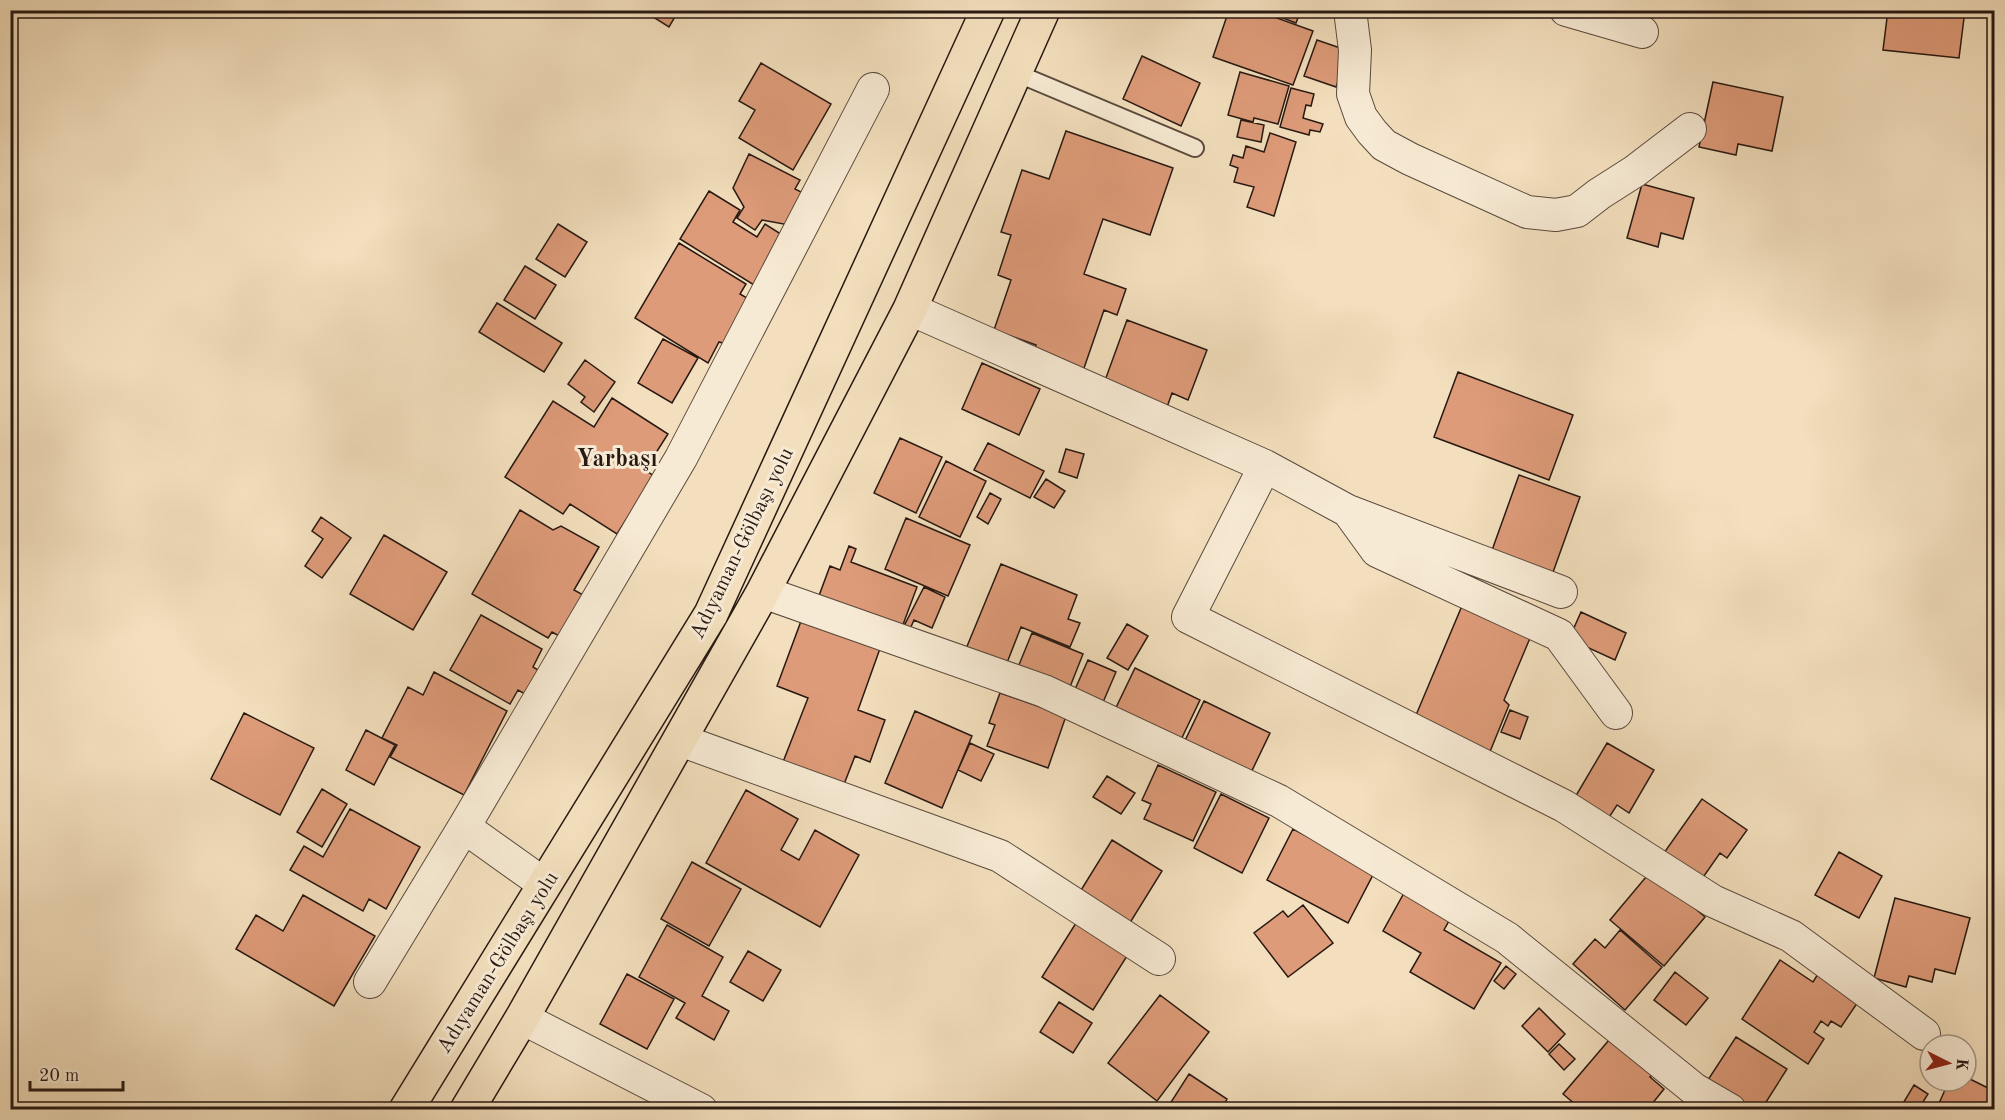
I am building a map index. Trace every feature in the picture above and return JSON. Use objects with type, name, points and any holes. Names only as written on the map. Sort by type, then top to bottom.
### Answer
[{"type":"highway","name":"Adıyaman-Gölbaşı yolu","points":[[406,1110],[711,614],[988,10]]},
{"type":"highway","name":"Adıyaman-Gölbaşı yolu","points":[[467,1110],[522,1018],[763,592],[910,309],[1043,10]]},
{"type":"street","points":[[1350,10],[1355,50],[1353,94],[1361,117],[1384,146],[1527,212],[1556,215],[1576,211],[1635,171],[1690,129]]},
{"type":"street","points":[[1566,10],[1642,32]]},
{"type":"street","points":[[370,982],[681,458],[873,89]]},
{"type":"street","points":[[910,309],[1265,466],[1348,511],[1561,592]]},
{"type":"street","points":[[1265,466],[1188,617],[1564,806],[1713,901],[1791,936],[1923,1033]]},
{"type":"street","points":[[1348,511],[1377,551],[1559,635],[1616,713]]},
{"type":"street","points":[[763,592],[1044,691],[1279,801],[1507,938],[1694,1089],[1730,1110]]},
{"type":"street","points":[[680,740],[1000,856],[1159,959]]},
{"type":"street","points":[[464,827],[544,884]]},
{"type":"street","points":[[522,1018],[701,1110]]},
{"type":"lane","points":[[1016,73],[1195,148]]},
{"type":"building","points":[[642,10],[679,10],[669,27]]},
{"type":"building","points":[[1229,10],[1255,10],[1313,31],[1293,85],[1213,57]]},
{"type":"building","points":[[1262,10],[1301,10],[1296,23]]},
{"type":"building","points":[[1888,10],[1965,10],[1959,58],[1883,50]]},
{"type":"building","points":[[1317,40],[1349,51],[1336,87],[1304,76]]},
{"type":"building","points":[[1142,56],[1200,83],[1181,126],[1123,99]]},
{"type":"building","points":[[761,63],[831,104],[793,170],[739,138],[755,110],[739,101]]},
{"type":"building","points":[[1240,72],[1289,86],[1278,124],[1254,118],[1253,122],[1228,115]]},
{"type":"building","points":[[1713,82],[1783,97],[1772,151],[1738,144],[1736,155],[1699,147]]},
{"type":"building","points":[[1291,88],[1314,94],[1311,106],[1306,105],[1303,118],[1323,124],[1320,132],[1310,130],[1309,135],[1280,127]]},
{"type":"building","points":[[1241,120],[1264,125],[1261,142],[1237,137]]},
{"type":"building","points":[[1066,131],[1173,168],[1150,235],[1103,219],[1084,274],[1126,289],[1117,315],[1104,310],[1083,371],[1033,354],[1036,345],[994,330],[1011,280],[998,275],[1011,235],[1001,232],[1022,170],[1049,179]]},
{"type":"building","points":[[1270,133],[1296,142],[1274,216],[1247,207],[1254,187],[1234,182],[1238,168],[1230,165],[1233,155],[1243,158],[1246,146],[1264,152]]},
{"type":"building","points":[[749,154],[800,180],[795,189],[805,194],[789,225],[762,220],[755,230],[737,218],[744,207],[733,188]]},
{"type":"building","points":[[1642,184],[1694,198],[1683,239],[1661,233],[1658,247],[1627,238]]},
{"type":"building","points":[[709,191],[740,210],[733,222],[757,237],[765,224],[784,236],[754,285],[680,239]]},
{"type":"building","points":[[558,224],[587,242],[565,277],[536,259]]},
{"type":"building","points":[[679,243],[746,284],[740,294],[752,301],[726,344],[719,342],[708,363],[635,318]]},
{"type":"building","points":[[525,266],[556,285],[535,319],[504,300]]},
{"type":"building","points":[[497,303],[562,343],[544,372],[479,332]]},
{"type":"building","points":[[1127,320],[1207,350],[1188,400],[1172,393],[1166,410],[1103,386]]},
{"type":"building","points":[[663,339],[698,358],[672,403],[638,383]]},
{"type":"building","points":[[585,360],[615,382],[594,412],[581,402],[585,397],[568,384]]},
{"type":"building","points":[[982,363],[1040,389],[1019,435],[962,409]]},
{"type":"building","points":[[1458,372],[1573,415],[1549,480],[1434,437]]},
{"type":"building","points":[[612,398],[668,434],[645,470],[654,476],[617,534],[570,504],[563,514],[505,477],[553,401],[594,427]]},
{"type":"building","points":[[900,438],[942,457],[916,513],[874,493]]},
{"type":"building","points":[[988,443],[1044,471],[1030,498],[974,470]]},
{"type":"building","points":[[1066,449],[1084,454],[1077,478],[1059,472]]},
{"type":"building","points":[[946,461],[986,481],[960,537],[919,517]]},
{"type":"building","points":[[1519,475],[1580,497],[1552,575],[1491,553]]},
{"type":"building","points":[[1046,479],[1065,491],[1054,508],[1034,497]]},
{"type":"building","points":[[990,493],[1001,499],[988,524],[977,517]]},
{"type":"building","points":[[520,510],[553,530],[561,526],[599,547],[574,590],[585,596],[561,637],[552,632],[548,638],[472,594]]},
{"type":"building","points":[[321,517],[351,538],[322,578],[305,566],[323,539],[312,531]]},
{"type":"building","points":[[906,518],[970,545],[948,596],[885,569]]},
{"type":"building","points":[[384,535],[447,572],[413,630],[350,594]]},
{"type":"building","points":[[849,546],[856,549],[851,562],[917,587],[901,630],[817,601],[830,566],[840,570]]},
{"type":"building","points":[[1001,564],[1077,595],[1068,619],[1080,623],[1070,647],[1021,627],[1003,673],[963,656]]},
{"type":"building","points":[[924,587],[945,597],[932,628],[914,620],[910,629],[904,626]]},
{"type":"building","points":[[1464,601],[1533,631],[1504,700],[1509,705],[1487,759],[1411,727]]},
{"type":"building","points":[[1581,612],[1626,633],[1615,660],[1569,639]]},
{"type":"building","points":[[804,613],[882,643],[858,710],[885,720],[870,762],[855,756],[841,792],[783,762],[808,698],[777,686]]},
{"type":"building","points":[[481,615],[542,649],[533,667],[538,670],[525,694],[518,690],[510,704],[450,670]]},
{"type":"building","points":[[1127,624],[1148,636],[1128,670],[1107,658]]},
{"type":"building","points":[[1032,633],[1083,654],[1066,697],[1014,677]]},
{"type":"building","points":[[1088,660],[1116,672],[1101,707],[1073,694]]},
{"type":"building","points":[[1135,668],[1200,700],[1177,748],[1112,716]]},
{"type":"building","points":[[434,672],[507,711],[464,795],[390,757],[397,745],[382,738],[408,687],[423,695]]},
{"type":"building","points":[[1000,693],[1066,716],[1048,768],[987,746],[995,725],[989,723]]},
{"type":"building","points":[[1204,701],[1270,733],[1247,781],[1181,749]]},
{"type":"building","points":[[1510,710],[1528,717],[1520,739],[1501,732]]},
{"type":"building","points":[[915,711],[972,736],[942,808],[885,783]]},
{"type":"building","points":[[244,713],[314,748],[280,815],[211,779]]},
{"type":"building","points":[[366,730],[395,745],[374,785],[346,770]]},
{"type":"building","points":[[970,743],[994,754],[981,781],[958,770]]},
{"type":"building","points":[[1607,743],[1654,770],[1629,813],[1617,805],[1608,819],[1574,799]]},
{"type":"building","points":[[1158,765],[1216,792],[1193,841],[1144,819],[1151,804],[1142,800]]},
{"type":"building","points":[[1107,776],[1135,793],[1121,814],[1093,797]]},
{"type":"building","points":[[322,789],[347,804],[322,847],[297,832]]},
{"type":"building","points":[[746,790],[798,819],[781,850],[799,860],[815,830],[859,855],[820,927],[706,863]]},
{"type":"building","points":[[1221,794],[1269,818],[1242,873],[1194,848]]},
{"type":"building","points":[[1702,799],[1747,830],[1727,858],[1720,853],[1697,886],[1659,860]]},
{"type":"building","points":[[350,809],[420,847],[386,909],[369,899],[363,911],[290,870],[304,846],[323,857]]},
{"type":"building","points":[[1293,829],[1375,871],[1348,923],[1267,880]]},
{"type":"building","points":[[1112,840],[1162,871],[1128,926],[1078,895]]},
{"type":"building","points":[[1839,852],[1882,876],[1859,918],[1815,895]]},
{"type":"building","points":[[692,862],[741,889],[709,946],[661,919]]},
{"type":"building","points":[[1651,871],[1705,917],[1664,966],[1610,920]]},
{"type":"building","points":[[1404,893],[1450,919],[1444,930],[1501,963],[1474,1009],[1410,972],[1421,953],[1383,931]]},
{"type":"building","points":[[303,895],[375,936],[334,1006],[236,949],[256,915],[283,931]]},
{"type":"building","points":[[1895,898],[1970,918],[1955,974],[1935,969],[1932,982],[1909,976],[1906,987],[1874,978]]},
{"type":"building","points":[[1303,905],[1333,943],[1288,977],[1254,933],[1283,911],[1288,917]]},
{"type":"building","points":[[1076,923],[1127,956],[1093,1010],[1042,977]]},
{"type":"building","points":[[667,925],[723,957],[702,996],[729,1011],[714,1040],[676,1018],[685,1003],[639,977]]},
{"type":"building","points":[[1620,930],[1662,967],[1625,1010],[1573,964],[1595,939],[1605,948]]},
{"type":"building","points":[[748,951],[781,970],[763,1001],[730,982]]},
{"type":"building","points":[[1780,960],[1813,982],[1823,966],[1864,993],[1841,1027],[1831,1021],[1828,1026],[1821,1021],[1814,1032],[1824,1039],[1808,1064],[1742,1019]]},
{"type":"building","points":[[1506,966],[1516,974],[1504,989],[1494,981]]},
{"type":"building","points":[[1675,972],[1708,998],[1686,1025],[1654,1000]]},
{"type":"building","points":[[627,974],[674,999],[647,1049],[600,1024]]},
{"type":"building","points":[[1160,995],[1209,1032],[1157,1101],[1108,1063]]},
{"type":"building","points":[[1059,1002],[1092,1023],[1073,1053],[1040,1032]]},
{"type":"building","points":[[1539,1008],[1565,1034],[1548,1052],[1522,1026]]},
{"type":"building","points":[[1615,1033],[1661,1064],[1650,1077],[1664,1089],[1647,1110],[1582,1110],[1563,1094]]},
{"type":"building","points":[[1736,1037],[1787,1069],[1761,1110],[1741,1110],[1704,1086]]},
{"type":"building","points":[[1559,1044],[1575,1059],[1564,1070],[1549,1054]]},
{"type":"building","points":[[1189,1074],[1227,1099],[1221,1110],[1166,1110]]},
{"type":"building","points":[[1978,1083],[1994,1091],[1994,1110],[1936,1110],[1944,1093],[1978,1093]]},
{"type":"building","points":[[1914,1085],[1918,1088],[1918,1093],[1928,1094],[1918,1110],[1908,1110],[1902,1105]]},
{"type":"district","name":"Yarbaşı","points":[[617,458]]}]
